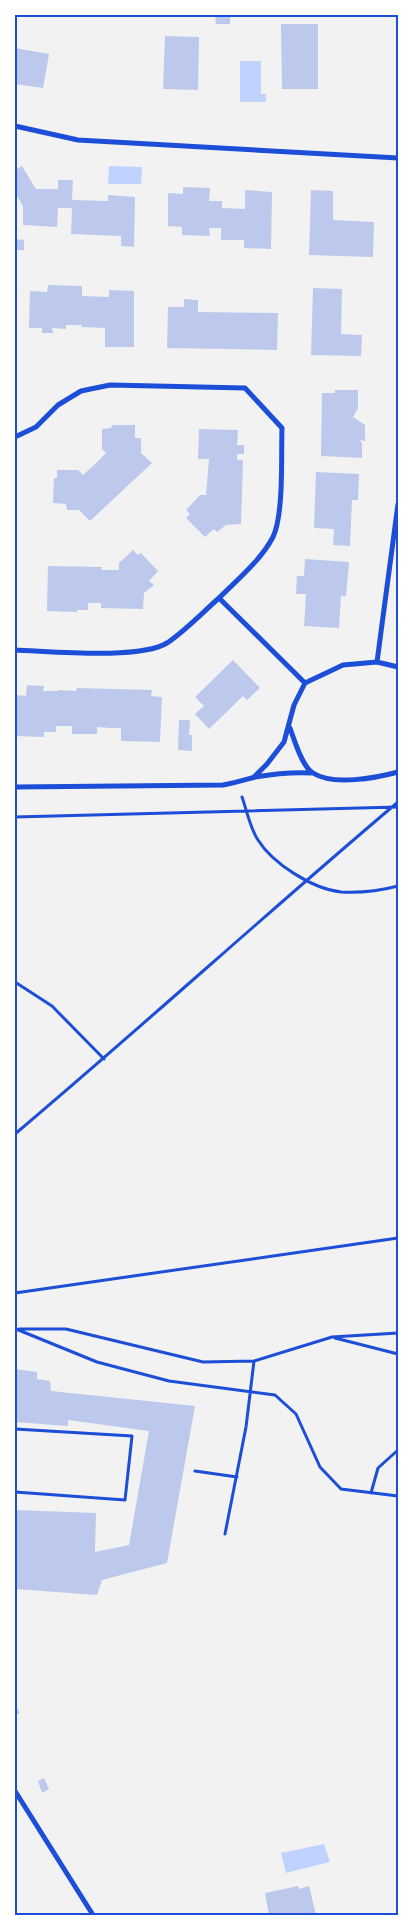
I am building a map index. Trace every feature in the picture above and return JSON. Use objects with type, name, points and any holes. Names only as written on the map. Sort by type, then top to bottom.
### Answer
[{"type":"street","points":[[15,126],[78,140],[398,158]]},
{"type":"street","points":[[15,436],[36,427],[58,405],[81,391],[110,385],[245,388],[282,428],[279,516],[274,536],[262,554],[219,598],[166,643],[145,651],[15,650]]},
{"type":"street","points":[[376,662],[398,504]]},
{"type":"street","points":[[219,598],[305,683]]},
{"type":"street","points":[[254,778],[284,742],[290,727],[294,705],[305,683],[343,665],[376,662],[398,667]]},
{"type":"street","points":[[290,727],[302,759],[311,773]]},
{"type":"street","points":[[15,787],[223,785],[254,778],[298,772],[347,780],[398,772]]},
{"type":"street","points":[[15,1791],[93,1915]]},
{"type":"path","points":[[242,796],[258,840],[273,859],[305,880],[340,892],[376,892],[398,886]]},
{"type":"path","points":[[15,1134],[104,1059],[305,880],[398,802]]},
{"type":"path","points":[[15,817],[398,807]]},
{"type":"path","points":[[15,982],[52,1006],[104,1059]]},
{"type":"path","points":[[15,1294],[398,1238]]},
{"type":"path","points":[[15,1329],[66,1329],[203,1362],[254,1361],[332,1337],[398,1333]]},
{"type":"path","points":[[15,1329],[97,1362],[169,1381],[275,1395],[296,1414],[320,1467],[341,1489],[398,1496]]},
{"type":"path","points":[[332,1337],[398,1354]]},
{"type":"path","points":[[224,1534],[237,1478],[251,1393],[254,1361]]},
{"type":"path","points":[[15,1429],[132,1436],[125,1500],[15,1492]]},
{"type":"path","points":[[371,1493],[378,1468],[398,1450]]},
{"type":"path","points":[[194,1471],[237,1478]]},
{"type":"water","points":[[240,61],[261,61],[261,94],[266,94],[266,102],[240,102]]},
{"type":"water","points":[[109,166],[142,167],[141,184],[108,184]]},
{"type":"water","points":[[324,1844],[330,1862],[286,1873],[281,1853]]},
{"type":"building","points":[[215,15],[230,15],[230,24],[216,24]]},
{"type":"building","points":[[281,24],[318,24],[318,89],[282,89]]},
{"type":"building","points":[[165,36],[199,37],[198,90],[163,89]]},
{"type":"building","points":[[15,48],[49,54],[43,88],[15,84]]},
{"type":"building","points":[[22,166],[36,189],[58,189],[58,180],[73,180],[72,200],[108,201],[108,195],[135,197],[134,247],[121,246],[121,236],[71,234],[72,208],[58,208],[57,227],[23,225],[23,206],[15,193],[15,170]]},
{"type":"building","points":[[183,187],[210,188],[209,201],[222,201],[222,208],[245,209],[245,190],[272,192],[271,249],[244,248],[244,240],[221,240],[221,228],[209,228],[210,236],[182,235],[182,227],[168,226],[168,193],[183,194]]},
{"type":"building","points":[[311,190],[333,191],[333,220],[374,222],[373,257],[309,255]]},
{"type":"building","points":[[15,239],[24,240],[24,250],[15,250]]},
{"type":"building","points":[[48,285],[82,286],[82,296],[109,297],[109,290],[134,291],[134,347],[105,347],[105,328],[66,325],[66,329],[52,328],[53,333],[42,333],[42,328],[29,328],[30,291],[47,292]]},
{"type":"building","points":[[313,288],[342,289],[341,334],[362,335],[361,356],[311,355]]},
{"type":"building","points":[[184,299],[198,300],[198,312],[278,313],[277,350],[167,348],[168,307],[184,307]]},
{"type":"building","points":[[335,390],[358,390],[358,408],[353,417],[365,425],[365,441],[360,440],[362,444],[362,458],[321,456],[322,393],[335,393]]},
{"type":"building","points":[[112,425],[135,425],[135,438],[141,438],[141,453],[152,463],[90,521],[79,510],[67,510],[66,504],[53,503],[54,478],[57,478],[57,470],[78,470],[83,475],[106,453],[102,449],[102,429],[111,428]]},
{"type":"building","points":[[199,429],[238,430],[237,445],[244,445],[244,454],[237,454],[237,460],[243,460],[241,524],[226,525],[217,532],[214,529],[205,537],[186,518],[190,514],[186,510],[200,495],[206,495],[209,459],[198,459]]},
{"type":"building","points":[[316,472],[359,474],[358,500],[352,500],[350,546],[333,545],[334,529],[314,528]]},
{"type":"building","points":[[133,550],[138,555],[141,553],[158,571],[149,581],[154,585],[144,593],[143,609],[101,608],[101,603],[88,603],[88,610],[77,610],[77,612],[47,611],[48,566],[102,567],[101,570],[119,570],[119,563]]},
{"type":"building","points":[[305,559],[349,562],[346,596],[341,596],[339,628],[304,626],[306,594],[296,594],[297,576],[304,576]]},
{"type":"building","points":[[233,660],[260,688],[247,700],[243,696],[209,729],[195,714],[204,706],[195,697]]},
{"type":"building","points":[[27,685],[44,686],[43,691],[76,691],[77,688],[152,690],[151,696],[162,697],[160,742],[121,741],[121,728],[97,727],[97,734],[72,734],[72,726],[56,726],[56,732],[44,732],[44,737],[15,736],[15,695],[26,696]]},
{"type":"building","points":[[179,720],[190,720],[189,735],[192,735],[192,751],[178,750]]},
{"type":"building","points":[[15,1369],[37,1372],[37,1379],[50,1381],[51,1391],[195,1406],[167,1563],[102,1580],[97,1595],[15,1589],[15,1510],[96,1513],[95,1552],[129,1545],[149,1431],[68,1420],[68,1426],[15,1422]]},
{"type":"building","points":[[15,1705],[20,1713],[15,1715]]},
{"type":"building","points":[[44,1778],[49,1789],[42,1793],[38,1781]]},
{"type":"building","points":[[298,1886],[299,1889],[309,1886],[316,1915],[269,1915],[265,1893]]}]
